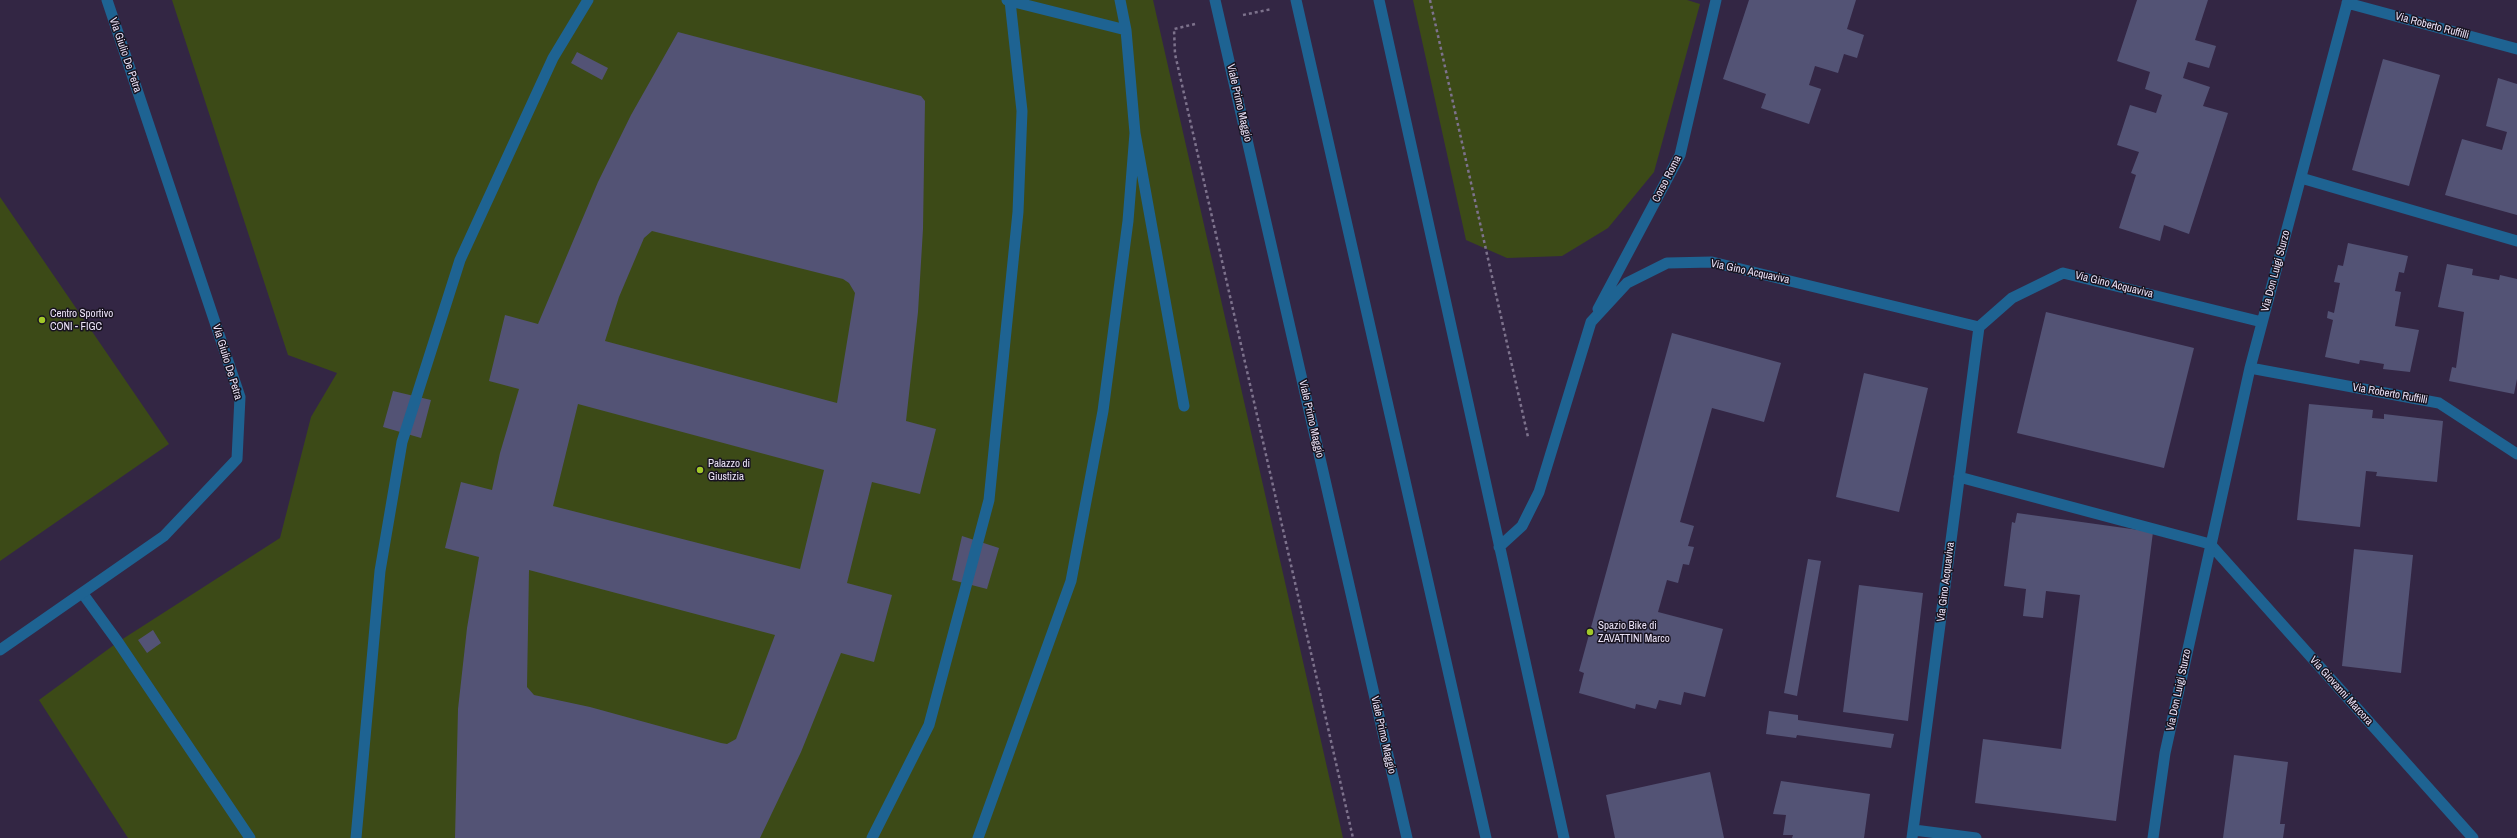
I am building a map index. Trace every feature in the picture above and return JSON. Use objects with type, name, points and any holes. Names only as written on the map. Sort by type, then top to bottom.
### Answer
[{"type":"street","name":"Via Giulio De Petra","points":[[0,650],[83,594],[164,536],[237,459],[240,397],[107,0]]},
{"type":"street","points":[[356,838],[380,571],[402,442],[460,260],[553,58],[588,0]]},
{"type":"street","points":[[1120,0],[1126,30],[1135,133],[1184,406]]},
{"type":"street","name":"Viale Primo Maggio","points":[[1215,0],[1407,838]]},
{"type":"street","points":[[1379,0],[1564,838]]},
{"type":"street","name":"Corso Roma","points":[[1591,322],[1680,155],[1716,0]]},
{"type":"street","points":[[872,838],[929,725],[990,500],[1018,212],[1022,111],[1009,1],[1126,30]]},
{"type":"street","name":"Via Roberto Ruffilli","points":[[2347,1],[2517,49]]},
{"type":"street","name":"Via Don Luigi Sturzo","points":[[2153,838],[2165,753],[2250,368],[2347,1]]},
{"type":"street","points":[[1296,2],[1486,838]]},
{"type":"street","points":[[978,838],[1071,581],[1103,411],[1128,221],[1135,133]]},
{"type":"street","points":[[2301,178],[2517,241]]},
{"type":"street","name":"Via Gino Acquaviva","points":[[1499,547],[1522,526],[1539,492],[1591,322],[1627,283],[1667,263],[1712,262],[1979,326]]},
{"type":"street","name":"Via Gino Acquaviva","points":[[1913,834],[1979,326],[2012,298],[2064,273],[2262,322]]},
{"type":"street","name":"Via Roberto Ruffilli","points":[[2250,368],[2439,403],[2517,454]]},
{"type":"street","points":[[1959,477],[2210,544]]},
{"type":"street","name":"Via Giovanni Marcora","points":[[2210,544],[2473,838]]},
{"type":"street","points":[[83,594],[118,642],[250,838]]},
{"type":"street","points":[[1913,834],[1976,838]]},
{"type":"path","points":[[1430,0],[1520,393],[1529,439]]},
{"type":"path","points":[[1296,2],[1174,29],[1175,54],[1353,838]]},
{"type":"green space","points":[[172,0],[1153,0],[1343,838],[128,838],[39,700],[118,642],[280,538],[311,417],[337,373],[288,355]]},
{"type":"green space","points":[[1413,0],[1687,0],[1700,4],[1654,172],[1608,228],[1562,256],[1507,258],[1466,240]]},
{"type":"green space","name":"Centro Sportivo CONI - FIGC","points":[[0,197],[169,444],[0,561]]},
{"type":"building","points":[[1749,0],[1856,0],[1847,29],[1864,35],[1857,58],[1844,54],[1838,73],[1815,66],[1809,85],[1821,89],[1809,124],[1761,108],[1766,94],[1723,79]]},
{"type":"building","points":[[2137,0],[2208,0],[2195,40],[2216,46],[2209,68],[2188,62],[2183,78],[2210,87],[2203,106],[2228,113],[2189,234],[2164,225],[2160,241],[2119,228],[2136,175],[2131,173],[2139,152],[2117,145],[2130,105],[2156,113],[2162,95],[2145,89],[2150,72],[2117,61]]},
{"type":"building","points":[[678,32],[921,96],[925,101],[923,229],[918,312],[906,421],[936,429],[920,494],[872,482],[847,583],[892,595],[874,662],[841,653],[801,752],[760,838],[455,838],[458,709],[467,628],[479,557],[445,548],[461,482],[492,490],[500,453],[519,389],[489,381],[505,315],[538,324],[598,182],[631,115]],"holes":[[[652,231],[843,279],[849,283],[855,293],[837,403],[605,341],[619,297],[644,238]],[[578,404],[824,470],[800,569],[553,506]],[[529,570],[775,635],[736,739],[727,744],[590,707],[534,695],[527,687]]]},
{"type":"building","points":[[577,52],[608,68],[602,80],[571,63]]},
{"type":"building","points":[[2383,59],[2440,75],[2409,186],[2352,170]]},
{"type":"building","points":[[2498,78],[2517,84],[2517,215],[2445,195],[2462,139],[2502,150],[2507,132],[2486,126]]},
{"type":"building","points":[[2348,243],[2408,256],[2404,273],[2399,272],[2395,291],[2401,292],[2395,326],[2419,330],[2410,372],[2383,369],[2384,364],[2360,360],[2359,364],[2325,357],[2333,320],[2327,318],[2328,311],[2334,313],[2340,283],[2334,282],[2338,265],[2343,266]]},
{"type":"building","points":[[2447,264],[2473,269],[2472,275],[2499,280],[2500,275],[2517,279],[2517,379],[2514,394],[2449,381],[2452,367],[2456,368],[2464,312],[2438,307]]},
{"type":"building","points":[[2046,312],[2194,348],[2164,468],[2017,433]]},
{"type":"building","points":[[1672,333],[1781,363],[1764,422],[1712,408],[1680,522],[1694,526],[1688,546],[1694,547],[1689,565],[1683,564],[1678,583],[1667,580],[1658,612],[1723,629],[1705,697],[1684,692],[1681,705],[1659,700],[1656,709],[1636,704],[1635,709],[1579,693],[1584,673],[1579,671]]},
{"type":"building","points":[[1864,373],[1928,388],[1899,512],[1836,497]]},
{"type":"building","points":[[393,391],[431,400],[421,438],[383,427]]},
{"type":"building","points":[[2309,404],[2373,410],[2372,418],[2384,419],[2384,414],[2443,421],[2437,482],[2376,476],[2377,472],[2366,471],[2360,527],[2297,520]]},
{"type":"building","points":[[2017,513],[2153,532],[2116,821],[1975,803],[1983,739],[2061,749],[2080,595],[2046,591],[2043,618],[2023,616],[2026,589],[2004,586],[2012,522],[2015,523]]},
{"type":"building","points":[[962,536],[999,548],[987,589],[952,580]]},
{"type":"building","points":[[2354,549],[2413,555],[2401,673],[2342,666]]},
{"type":"building","points":[[1808,559],[1821,561],[1797,696],[1784,693]]},
{"type":"building","points":[[1859,585],[1923,593],[1908,721],[1843,712]]},
{"type":"building","points":[[153,630],[161,643],[147,653],[138,640]]},
{"type":"building","points":[[1769,711],[1798,715],[1798,720],[1894,734],[1891,748],[1797,735],[1796,738],[1766,734]]},
{"type":"building","points":[[2234,755],[2288,762],[2280,824],[2285,824],[2283,838],[2223,838]]},
{"type":"building","points":[[1710,772],[1724,838],[1615,838],[1606,795]]},
{"type":"building","points":[[1781,781],[1870,794],[1864,838],[1792,838],[1793,835],[1783,835],[1786,815],[1773,814]]},
{"type":"place","name":"Centro Sportivo CONI - FIGC","points":[[42,320]]},
{"type":"place","name":"Palazzo di Giustizia","points":[[700,470]]},
{"type":"place","name":"Spazio Bike di ZAVATTINI Marco","points":[[1590,632]]}]
